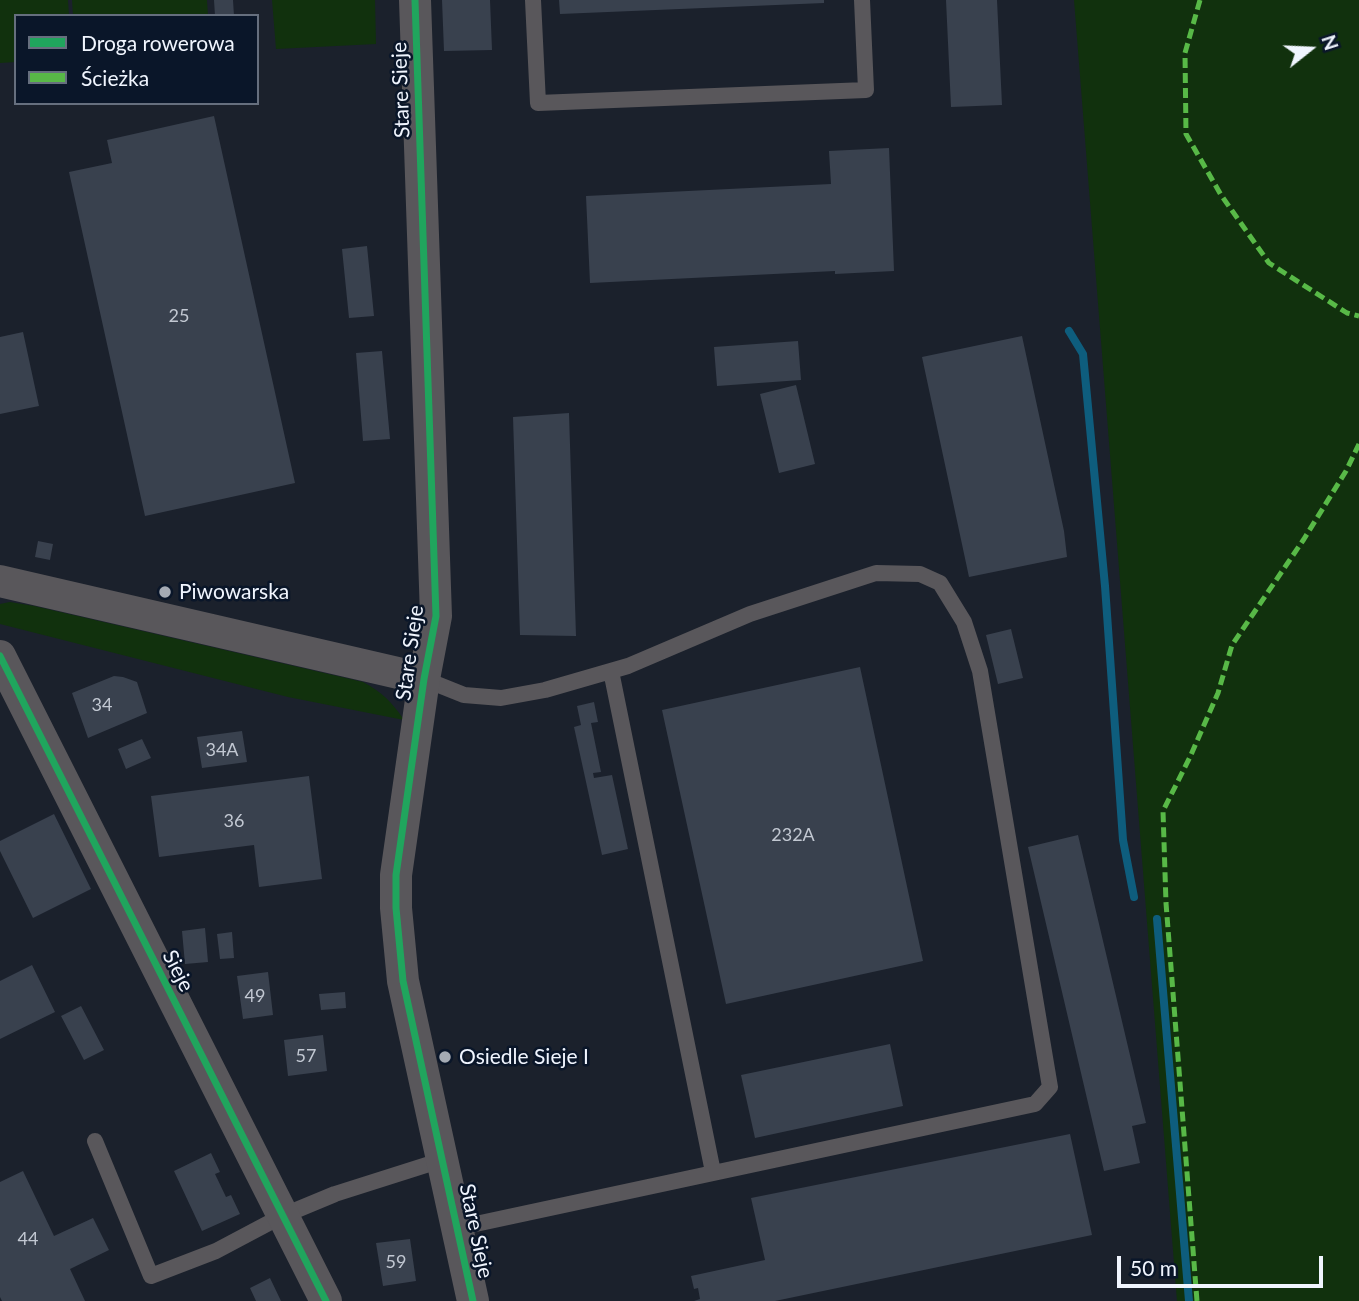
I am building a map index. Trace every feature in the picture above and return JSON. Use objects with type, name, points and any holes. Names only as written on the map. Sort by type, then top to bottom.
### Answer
[{"type":"street","name":"Stare Sieje","points":[[415,0],[436,616],[424,678],[396,875],[396,908],[403,981],[473,1301]]},
{"type":"street","points":[[0,581],[424,678]]},
{"type":"street","name":"Sieje","points":[[0,656],[326,1301]]},
{"type":"lane","points":[[533,0],[538,103],[866,90],[862,0]]},
{"type":"lane","points":[[424,678],[464,695],[500,698],[545,690],[628,666],[750,614],[876,573],[920,574],[940,583],[964,622],[980,671],[1050,1087],[1035,1104],[457,1227]]},
{"type":"lane","points":[[611,671],[713,1172]]},
{"type":"lane","points":[[95,1141],[151,1276],[216,1251],[282,1216],[335,1194],[442,1160]]},
{"type":"green space","points":[[0,0],[68,0],[69,14],[14,14],[14,62],[0,63]]},
{"type":"green space","points":[[72,0],[207,0],[208,14],[73,14]]},
{"type":"green space","points":[[272,0],[375,0],[376,44],[276,49]]},
{"type":"green space","points":[[1074,0],[1359,0],[1359,1301],[1177,1301]]},
{"type":"green space","points":[[10,602],[363,682],[386,698],[404,720],[288,697],[0,624],[0,604]]},
{"type":"building","points":[[214,0],[233,0],[234,14],[215,14]]},
{"type":"building","points":[[442,0],[490,0],[492,50],[444,51]]},
{"type":"building","points":[[559,0],[824,0],[824,3],[560,14]]},
{"type":"building","points":[[946,0],[997,0],[1002,105],[951,107]]},
{"type":"building","points":[[214,116],[295,483],[145,516],[69,172],[112,163],[107,140]]},
{"type":"building","points":[[889,148],[894,271],[835,274],[835,271],[590,283],[586,196],[831,184],[829,151]]},
{"type":"building","points":[[367,246],[374,316],[349,318],[342,249]]},
{"type":"building","points":[[23,332],[39,406],[0,414],[0,337]]},
{"type":"building","points":[[1022,336],[1064,531],[1067,557],[969,577],[922,357]]},
{"type":"building","points":[[798,341],[801,380],[717,386],[714,347]]},
{"type":"building","points":[[382,351],[390,439],[363,441],[356,353]]},
{"type":"building","points":[[796,385],[815,464],[779,473],[760,394]]},
{"type":"building","points":[[569,413],[576,636],[520,635],[513,417]]},
{"type":"building","points":[[38,541],[53,544],[50,560],[35,557]]},
{"type":"building","points":[[1011,629],[1023,678],[998,684],[986,635]]},
{"type":"building","points":[[860,667],[923,961],[726,1004],[662,710]]},
{"type":"building","points":[[114,676],[137,682],[147,713],[88,738],[72,693]]},
{"type":"building","points":[[594,702],[598,722],[591,723],[601,772],[593,773],[594,778],[612,775],[628,849],[602,855],[574,727],[581,725],[577,706]]},
{"type":"building","points":[[242,731],[247,762],[202,768],[197,737]]},
{"type":"building","points":[[142,739],[151,758],[126,769],[118,749]]},
{"type":"building","points":[[309,776],[322,879],[259,887],[254,845],[159,857],[151,796]]},
{"type":"building","points":[[54,814],[91,889],[33,918],[0,851],[0,841]]},
{"type":"building","points":[[1078,835],[1146,1123],[1132,1126],[1140,1163],[1104,1171],[1028,847]]},
{"type":"building","points":[[205,928],[208,962],[185,964],[182,931]]},
{"type":"building","points":[[232,932],[234,958],[220,959],[217,934]]},
{"type":"building","points":[[32,965],[55,1012],[0,1039],[0,981]]},
{"type":"building","points":[[268,972],[273,1015],[243,1019],[237,976]]},
{"type":"building","points":[[345,992],[346,1008],[321,1010],[319,994]]},
{"type":"building","points":[[81,1006],[104,1050],[84,1060],[61,1016]]},
{"type":"building","points":[[323,1035],[327,1071],[288,1076],[284,1040]]},
{"type":"building","points":[[890,1044],[903,1106],[755,1138],[741,1075]]},
{"type":"building","points":[[1070,1134],[1092,1235],[775,1301],[694,1301],[700,1299],[698,1288],[694,1289],[691,1276],[765,1260],[751,1198]]},
{"type":"building","points":[[211,1153],[220,1172],[215,1174],[226,1197],[231,1195],[240,1214],[202,1231],[174,1171]]},
{"type":"building","points":[[23,1171],[54,1236],[93,1218],[109,1250],[70,1269],[85,1301],[2,1301],[0,1297],[0,1182]]},
{"type":"building","points":[[410,1239],[416,1281],[383,1286],[376,1243]]},
{"type":"building","points":[[270,1278],[281,1301],[256,1301],[250,1288]]},
{"type":"waterway","points":[[1069,331],[1083,354],[1105,586],[1123,840],[1134,897]]},
{"type":"waterway","points":[[1157,919],[1189,1301]]},
{"type":"marked path","points":[[1200,0],[1185,53],[1186,134],[1221,195],[1269,263],[1347,313],[1359,316]]},
{"type":"marked path","points":[[1197,1301],[1166,903],[1163,811],[1218,693],[1232,645],[1304,539],[1346,471],[1359,444]]},
{"type":"cycle path","points":[[415,0],[436,616],[424,679],[396,875],[396,908],[403,981],[473,1301]]},
{"type":"cycle path","points":[[0,656],[326,1301]]},
{"type":"place","name":"Piwowarska","points":[[165,592]]},
{"type":"place","name":"Osiedle Sieje I","points":[[445,1057]]}]
